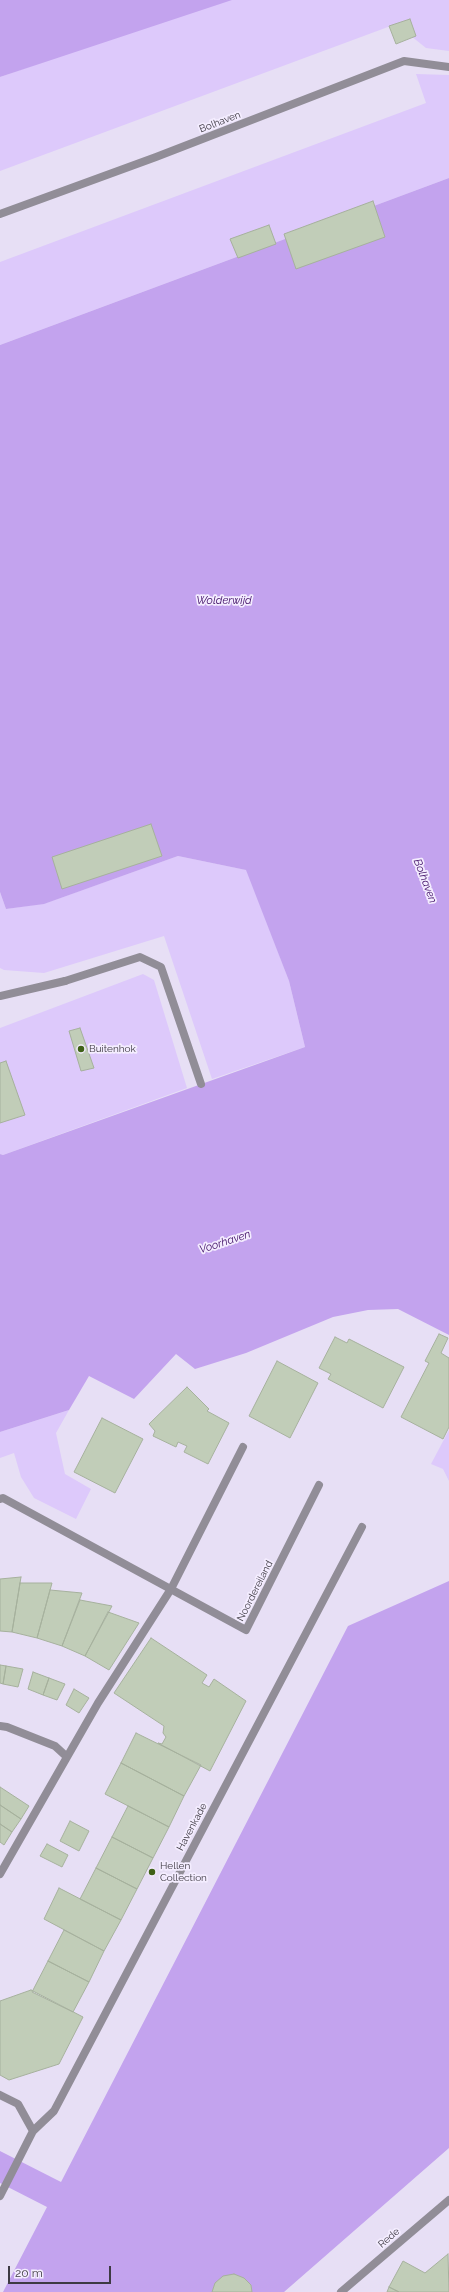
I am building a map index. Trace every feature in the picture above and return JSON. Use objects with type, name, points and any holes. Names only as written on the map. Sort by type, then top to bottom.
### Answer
[{"type":"street","name":"Bolhaven","points":[[0,214],[156,157],[404,61],[449,67]]},
{"type":"street","points":[[0,996],[65,981],[140,957],[161,967],[201,1084]]},
{"type":"street","points":[[0,1874],[98,1703],[171,1589],[243,1447]]},
{"type":"street","name":"Noordereiland","points":[[0,1499],[3,1498],[246,1630],[319,1484]]},
{"type":"street","name":"Havenkade","points":[[0,2196],[33,2131],[54,2111],[362,1527]]},
{"type":"street","points":[[0,1726],[7,1727],[55,1746],[67,1757]]},
{"type":"street","points":[[0,2095],[18,2104],[33,2131]]},
{"type":"street","name":"Rede","points":[[341,2292],[449,2200]]},
{"type":"shaded area","points":[[221,0],[449,0],[449,51],[426,48],[396,24],[0,171],[0,77]]},
{"type":"shaded area","points":[[416,74],[449,75],[449,178],[0,345],[0,262],[426,103]]},
{"type":"shaded area","points":[[178,856],[247,870],[289,981],[305,1047],[212,1079],[164,936],[44,973],[4,970],[0,968],[0,892],[6,909],[46,903]]},
{"type":"shaded area","points":[[143,974],[154,980],[187,1088],[3,1155],[0,1154],[0,1028]]},
{"type":"shaded area","points":[[69,1410],[56,1433],[65,1474],[91,1489],[76,1519],[34,1498],[21,1477],[14,1453],[0,1458],[0,1432]]},
{"type":"shaded area","points":[[449,1430],[449,1481],[443,1469],[431,1464]]},
{"type":"water","points":[[0,0],[232,0],[0,77]]},
{"type":"water","name":"Wolderwijd","points":[[449,178],[449,1335],[398,1309],[368,1310],[333,1317],[246,1353],[195,1369],[176,1354],[134,1399],[89,1376],[69,1410],[0,1432],[0,1154],[3,1155],[305,1047],[289,981],[246,870],[178,856],[44,904],[6,909],[0,892],[0,345]]},
{"type":"water","points":[[449,1581],[449,2148],[284,2292],[3,2292],[47,2207],[0,2183],[0,2151],[61,2182],[348,1626]]},
{"type":"building","points":[[410,19],[416,36],[396,44],[389,26]]},
{"type":"building","points":[[373,201],[385,237],[296,269],[284,234]]},
{"type":"building","points":[[269,225],[276,244],[238,258],[230,239]]},
{"type":"building","points":[[151,824],[162,856],[62,889],[52,857]]},
{"type":"building","name":"Buitenhok","points":[[80,1028],[94,1068],[81,1071],[69,1031]]},
{"type":"building","points":[[6,1061],[25,1115],[0,1123],[0,1063]]},
{"type":"building","points":[[439,1334],[448,1338],[441,1353],[449,1358],[449,1427],[443,1439],[401,1417],[429,1363],[425,1361]]},
{"type":"building","points":[[335,1337],[347,1343],[349,1339],[404,1367],[383,1408],[328,1379],[331,1374],[319,1368]]},
{"type":"building","points":[[277,1361],[318,1383],[290,1438],[249,1416]]},
{"type":"building","points":[[187,1387],[209,1409],[207,1411],[229,1423],[208,1464],[184,1452],[187,1446],[178,1442],[176,1447],[153,1436],[155,1431],[149,1424]]},
{"type":"building","points":[[102,1418],[143,1439],[115,1493],[74,1472]]},
{"type":"building","points":[[21,1577],[12,1632],[0,1631],[0,1579]]},
{"type":"building","points":[[20,1583],[52,1583],[37,1638],[12,1632]]},
{"type":"building","points":[[50,1590],[82,1593],[62,1646],[37,1638]]},
{"type":"building","points":[[80,1600],[112,1606],[85,1656],[62,1646]]},
{"type":"building","points":[[108,1612],[139,1623],[109,1670],[85,1656]]},
{"type":"building","points":[[151,1638],[207,1675],[202,1683],[209,1687],[214,1679],[246,1701],[210,1771],[158,1743],[162,1744],[166,1737],[163,1733],[164,1726],[114,1693]]},
{"type":"building","points":[[0,1665],[6,1666],[3,1684],[0,1683]]},
{"type":"building","points":[[6,1666],[23,1669],[18,1687],[3,1684]]},
{"type":"building","points":[[33,1672],[49,1678],[43,1695],[28,1689]]},
{"type":"building","points":[[49,1678],[65,1684],[57,1700],[43,1695]]},
{"type":"building","points":[[74,1689],[89,1698],[79,1713],[66,1705]]},
{"type":"building","points":[[136,1733],[201,1765],[184,1796],[121,1763]]},
{"type":"building","points":[[121,1763],[184,1796],[169,1827],[105,1794]]},
{"type":"building","points":[[0,1787],[29,1806],[21,1819],[0,1805]]},
{"type":"building","points":[[0,1805],[21,1819],[12,1832],[0,1824]]},
{"type":"building","points":[[128,1806],[169,1827],[153,1858],[112,1837]]},
{"type":"building","points":[[70,1821],[89,1831],[79,1851],[60,1841]]},
{"type":"building","points":[[0,1824],[12,1832],[4,1845],[0,1842]]},
{"type":"building","points":[[112,1837],[153,1858],[137,1889],[96,1868]]},
{"type":"building","points":[[47,1844],[68,1855],[62,1867],[40,1856]]},
{"type":"building","points":[[96,1868],[137,1889],[121,1920],[80,1899]]},
{"type":"building","points":[[59,1888],[121,1920],[104,1951],[44,1919]]},
{"type":"building","points":[[64,1930],[104,1951],[89,1982],[48,1961]]},
{"type":"building","points":[[48,1961],[89,1982],[73,2012],[32,1992]]},
{"type":"building","points":[[31,1990],[83,2017],[59,2064],[9,2080],[0,2075],[0,2001]]},
{"type":"building","points":[[448,2254],[449,2292],[399,2292],[389,2287],[403,2261],[425,2273]]},
{"type":"building","points":[[234,2274],[244,2278],[251,2285],[252,2292],[212,2292],[215,2283],[223,2276]]},
{"type":"building","points":[[389,2287],[399,2292],[387,2292]]},
{"type":"place","name":"Buitenhok","points":[[81,1049]]},
{"type":"place","name":"Hellen Collection","points":[[152,1872]]},
{"type":"water label","name":"Voorhaven","points":[[225,1242]]}]
